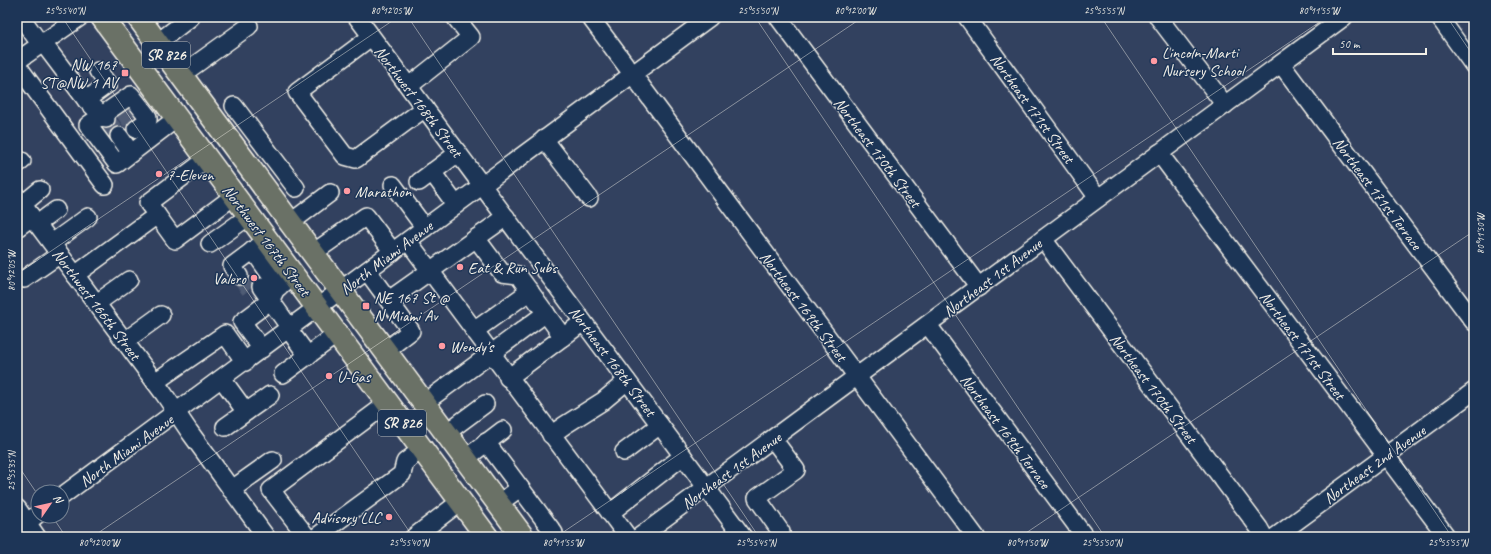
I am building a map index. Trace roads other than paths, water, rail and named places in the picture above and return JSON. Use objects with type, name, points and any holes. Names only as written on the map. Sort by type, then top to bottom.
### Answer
[{"type":"main road","name":"Northwest 167th Street","points":[[102,17],[249,216],[250,258],[270,292],[318,308]]},
{"type":"main road","name":"Northwest 167th Street","points":[[136,19],[157,43],[341,291]]},
{"type":"main road","name":"SR 826","points":[[341,291],[523,537]]},
{"type":"main road","name":"SR 826","points":[[318,308],[487,537]]},
{"type":"street","points":[[21,17],[86,100],[104,117]]},
{"type":"street","points":[[17,61],[80,17]]},
{"type":"street","points":[[157,43],[191,17]]},
{"type":"street","name":"Northwest 168th Street","points":[[356,17],[482,185]]},
{"type":"street","points":[[408,86],[471,37],[455,17]]},
{"type":"street","name":"Northeast 169th Street","points":[[590,17],[976,537]]},
{"type":"street","name":"North Miami Avenue","points":[[70,490],[290,329],[710,17]]},
{"type":"street","name":"Northeast 170th Street","points":[[778,17],[979,287]]},
{"type":"street","name":"Northeast 171st Street","points":[[967,17],[1098,198]]},
{"type":"street","points":[[1158,17],[1225,105]]},
{"type":"street","name":"Northeast 1st Avenue","points":[[640,537],[1344,17]]},
{"type":"street","points":[[1438,17],[1474,66]]},
{"type":"street","points":[[180,75],[249,26]]},
{"type":"street","points":[[371,37],[297,92],[345,156],[356,159],[425,108]]},
{"type":"street","name":"Northeast 171st Terrace","points":[[1282,64],[1474,322]]},
{"type":"street","points":[[17,65],[105,185]]},
{"type":"street","points":[[86,100],[101,78],[119,106]]},
{"type":"street","points":[[131,95],[148,117],[148,120],[138,132],[131,153],[117,164],[88,125],[104,117],[119,106],[131,95]]},
{"type":"street","points":[[234,106],[296,188]]},
{"type":"street","points":[[138,132],[177,118]]},
{"type":"street","points":[[224,134],[244,119]]},
{"type":"street","points":[[119,136],[131,153]]},
{"type":"street","points":[[544,139],[589,198]]},
{"type":"street","points":[[456,205],[426,177],[458,153]]},
{"type":"street","name":"Northeast 171st Street","points":[[1159,153],[1447,537]]},
{"type":"street","points":[[207,159],[148,203],[175,240],[234,196]]},
{"type":"street","points":[[260,182],[280,167]]},
{"type":"street","points":[[392,185],[425,228]]},
{"type":"street","name":"Northeast 168th Street","points":[[482,185],[684,456],[707,488],[736,534]]},
{"type":"street","points":[[17,228],[40,190]]},
{"type":"street","points":[[290,223],[330,193]]},
{"type":"street","points":[[27,210],[56,210]]},
{"type":"street","name":"Northwest 166th Street","points":[[27,210],[155,382],[266,537]]},
{"type":"street","points":[[75,275],[157,215]]},
{"type":"street","points":[[210,244],[249,216]]},
{"type":"street","points":[[312,253],[366,216],[393,252]]},
{"type":"street","points":[[24,279],[88,217]]},
{"type":"street","points":[[389,300],[506,217]]},
{"type":"street","points":[[476,238],[502,273],[518,275],[563,337]]},
{"type":"street","name":"Northeast 170th Street","points":[[1043,239],[1259,528],[1264,537]]},
{"type":"street","points":[[408,241],[508,378],[628,537]]},
{"type":"street","points":[[368,271],[411,331],[385,351]]},
{"type":"street","points":[[97,303],[129,280]]},
{"type":"street","points":[[474,331],[530,291]]},
{"type":"street","points":[[262,349],[242,322],[270,292],[290,329],[308,356]]},
{"type":"street","points":[[424,403],[546,313]]},
{"type":"street","points":[[125,341],[161,315]]},
{"type":"street","points":[[508,378],[584,322]]},
{"type":"street","name":"Northeast 169th Terrace","points":[[928,325],[1085,537]]},
{"type":"street","points":[[155,382],[226,334],[245,362]]},
{"type":"street","points":[[283,374],[337,334]]},
{"type":"street","points":[[222,379],[246,412]]},
{"type":"street","points":[[551,435],[564,425],[603,401],[628,381]]},
{"type":"street","name":"Northeast 2nd Avenue","points":[[1275,537],[1474,390]]},
{"type":"street","points":[[225,427],[270,395]]},
{"type":"street","points":[[307,537],[271,490],[388,403]]},
{"type":"street","points":[[446,433],[485,404]]},
{"type":"street","points":[[624,452],[660,425]]},
{"type":"street","points":[[464,459],[503,430]]},
{"type":"street","points":[[773,439],[796,470],[757,498],[782,531]]},
{"type":"street","points":[[486,442],[554,533],[549,537]]},
{"type":"street","points":[[316,537],[402,474],[405,462],[422,449]]},
{"type":"street","points":[[610,513],[684,456]]},
{"type":"street","points":[[231,490],[273,460]]},
{"type":"street","points":[[498,504],[520,488]]},
{"type":"street","points":[[414,537],[461,501]]},
{"type":"street","points":[[17,508],[37,537]]},
{"type":"tunnel","points":[[121,108],[133,125]]},
{"type":"tunnel","points":[[106,119],[119,136]]},
{"type":"tunnel","points":[[239,276],[253,294]]},
{"type":"place","name":"Lincoln-Marti Nursery School","points":[[1154,61]]},
{"type":"place","name":"NW 167 ST@NW 1 AV","points":[[125,73]]},
{"type":"place","name":"7-Eleven","points":[[159,174]]},
{"type":"place","name":"Marathon","points":[[347,191]]},
{"type":"place","name":"Eat & Run Subs","points":[[460,267]]},
{"type":"place","name":"Valero","points":[[254,278]]},
{"type":"place","name":"NE 167 St @ N Miami Av","points":[[366,306]]},
{"type":"place","name":"Wendy's","points":[[442,346]]},
{"type":"place","name":"U-Gas","points":[[329,376]]},
{"type":"place","name":"Advisory LLC","points":[[389,517]]}]
